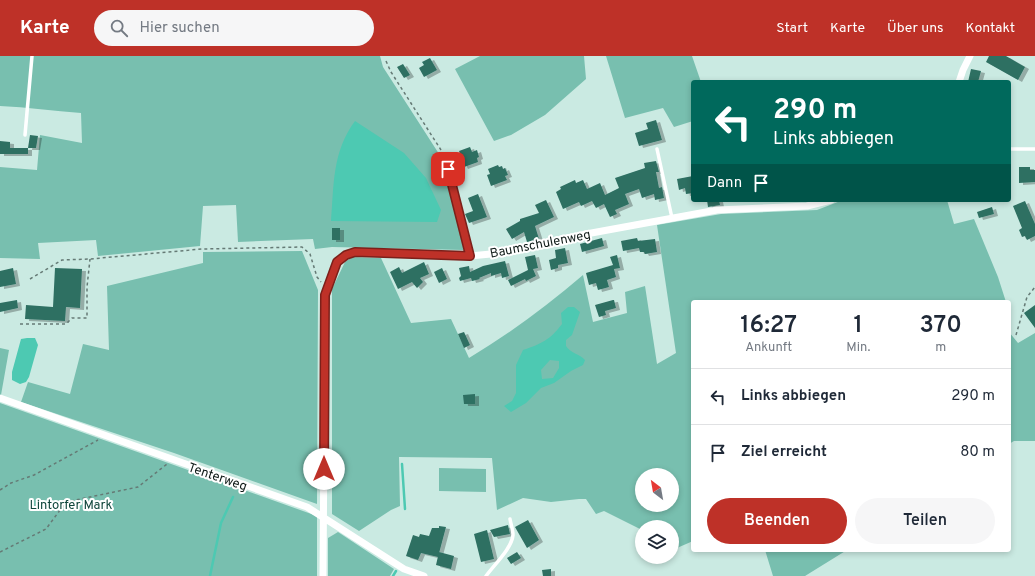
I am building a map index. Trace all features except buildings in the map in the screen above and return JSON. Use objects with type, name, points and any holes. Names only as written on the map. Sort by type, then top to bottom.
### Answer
[{"type":"street","points":[[960,80],[970,56]]},
{"type":"street","name":"Baumschulenweg","points":[[323,576],[325,295],[326,288],[337,262],[346,255],[355,252],[470,256],[501,253],[586,234],[717,210],[807,206],[823,202]]},
{"type":"street","name":"Tenterweg","points":[[0,398],[307,507],[404,568],[424,576]]},
{"type":"lane","points":[[25,135],[32,56]]},
{"type":"lane","points":[[657,148],[672,218]]},
{"type":"lane","points":[[1011,149],[1035,149]]},
{"type":"lane","points":[[444,155],[470,256]]},
{"type":"lane","points":[[486,576],[512,541],[513,533],[510,519]]},
{"type":"path","points":[[386,61],[391,72],[444,155]]},
{"type":"path","points":[[30,279],[62,260],[202,249],[302,247],[310,254],[317,277],[326,288]]},
{"type":"path","points":[[20,324],[66,324],[72,318],[87,318],[87,287],[90,259]]},
{"type":"path","points":[[1016,336],[1027,297],[1035,286]]},
{"type":"path","points":[[0,490],[12,483],[34,475],[105,436]]},
{"type":"path","points":[[0,552],[46,529],[66,502],[138,487],[165,467],[171,459]]},
{"type":"green space","points":[[0,56],[380,56],[383,67],[441,157],[464,250],[332,247],[315,249],[313,239],[238,242],[236,205],[203,206],[200,246],[98,256],[96,240],[38,243],[40,259],[0,258],[0,167],[37,170],[40,135],[82,143],[81,113],[0,106]]},
{"type":"green space","points":[[480,56],[584,56],[586,79],[545,115],[511,135],[494,141],[455,69]]},
{"type":"green space","points":[[606,56],[692,56],[700,80],[691,80],[691,122],[674,127],[663,108],[625,118]]},
{"type":"green space","points":[[838,202],[948,202],[954,224],[974,219],[998,277],[1005,300],[691,300],[691,542],[679,547],[679,520],[635,520],[635,526],[604,511],[596,514],[586,499],[551,502],[523,498],[497,510],[492,458],[399,457],[400,506],[391,510],[359,531],[332,514],[332,289],[345,262],[352,257],[381,258],[411,323],[451,319],[469,358],[528,319],[583,275],[593,322],[627,313],[625,292],[645,286],[657,364],[676,353],[657,225],[721,214],[817,210]]},
{"type":"green space","points":[[302,251],[318,290],[317,504],[174,453],[21,402],[28,382],[70,394],[83,344],[109,350],[107,286],[203,263],[203,252]]},
{"type":"green space","points":[[1035,333],[1035,441],[1014,441],[1011,443],[1011,334],[1018,343]]},
{"type":"green space","points":[[0,348],[9,350],[1,395],[0,395]]},
{"type":"green space","name":"Lintorfer Mark","points":[[0,403],[317,516],[317,576],[0,576]]},
{"type":"green space","points":[[439,468],[486,469],[486,492],[439,491]]},
{"type":"green space","points":[[338,532],[394,569],[390,576],[328,576],[328,538]]},
{"type":"green space","points":[[766,552],[844,552],[805,576],[773,576]]},
{"type":"shaded area","points":[[355,121],[404,153],[426,178],[441,210],[437,222],[331,221],[334,182],[338,157],[347,133]]},
{"type":"shaded area","points":[[568,307],[574,307],[580,312],[572,335],[566,340],[566,346],[585,360],[583,365],[571,371],[554,383],[541,388],[526,403],[511,412],[504,406],[512,401],[516,393],[516,365],[523,350],[535,346],[549,338],[562,324],[561,313]],"holes":[[[550,360],[559,361],[559,368],[553,378],[542,379],[541,370]]]},
{"type":"shaded area","points":[[35,338],[38,345],[29,377],[26,382],[20,384],[12,380],[12,372],[21,339]]},
{"type":"waterway","points":[[402,464],[405,509]]},
{"type":"waterway","points":[[210,576],[221,523],[233,497]]},
{"type":"waterway","points":[[393,576],[396,571]]},
{"type":"route","points":[[324,469],[326,288],[337,262],[346,255],[355,252],[470,256],[448,169]]}]
